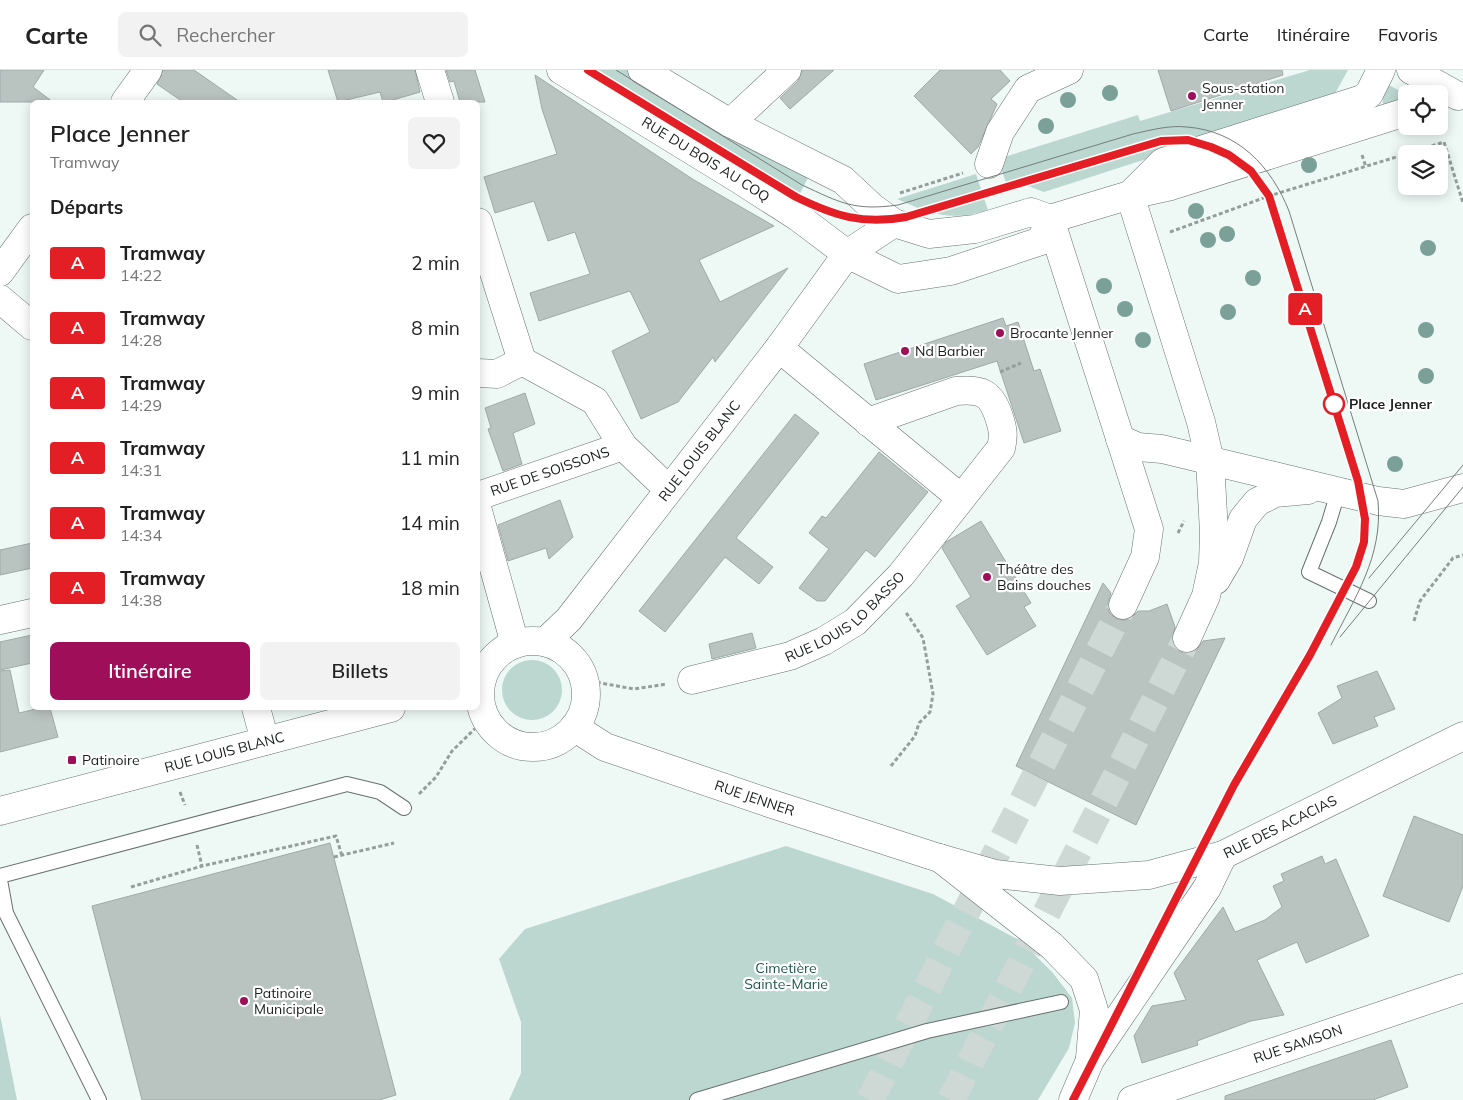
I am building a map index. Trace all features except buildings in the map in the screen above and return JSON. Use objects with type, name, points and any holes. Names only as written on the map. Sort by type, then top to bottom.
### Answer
[{"type":"main road","points":[[126,100],[148,70]]},
{"type":"main road","points":[[430,70],[439,100]]},
{"type":"main road","name":"RUE DU BOIS AU COQ","points":[[561,70],[798,217],[847,254],[898,279],[951,271],[1041,241],[1050,219]]},
{"type":"main road","points":[[642,70],[730,123],[843,180],[894,223],[929,234],[975,229],[1031,212],[1050,219],[1130,195],[1171,186],[1398,115]]},
{"type":"main road","points":[[730,123],[787,70]]},
{"type":"main road","points":[[989,164],[1000,132],[1028,89],[1069,70]]},
{"type":"main road","points":[[1130,195],[1163,162],[1362,99],[1369,94],[1381,70]]},
{"type":"main road","points":[[1412,70],[1453,98]]},
{"type":"main road","points":[[1130,195],[1201,422],[1210,461],[1214,532],[1213,563],[1206,596]]},
{"type":"main road","points":[[1050,219],[1149,529],[1145,557],[1123,605]]},
{"type":"main road","points":[[847,254],[894,223]]},
{"type":"main road","points":[[480,228],[522,361],[595,401],[623,446],[668,489]]},
{"type":"main road","points":[[0,272],[30,231]]},
{"type":"main road","name":"RUE LOUIS BLANC","points":[[544,642],[569,619],[779,348],[847,254]]},
{"type":"main road","points":[[0,299],[30,324]]},
{"type":"main road","points":[[779,348],[961,498]]},
{"type":"main road","points":[[480,373],[497,374],[522,361]]},
{"type":"main road","name":"RUE LOUIS LO BASSO","points":[[692,680],[790,656],[824,641],[855,622],[889,588],[1001,448],[1004,437],[994,403],[987,395],[970,390],[956,391],[868,422]]},
{"type":"main road","points":[[1162,449],[1201,422]]},
{"type":"main road","points":[[1120,439],[1138,447],[1162,449],[1331,490],[1404,504],[1450,491]]},
{"type":"main road","name":"RUE DE SOISSONS","points":[[480,495],[623,446]]},
{"type":"main road","points":[[1187,638],[1206,596],[1229,558],[1243,519],[1257,502],[1275,493],[1331,490]]},
{"type":"main road","points":[[480,519],[506,618],[515,644]]},
{"type":"main road","points":[[0,620],[30,613]]},
{"type":"main road","points":[[530,641],[544,642],[558,647],[570,655],[579,667],[584,680],[586,702],[574,727],[557,741],[544,746],[530,747],[504,738],[494,730],[486,718],[481,704],[481,675],[496,656],[515,644],[530,641]]},
{"type":"main road","points":[[257,710],[265,742]]},
{"type":"main road","name":"RUE LOUIS BLANC","points":[[0,811],[385,710]]},
{"type":"main road","name":"RUE JENNER","points":[[574,727],[605,747],[622,753],[939,858],[995,874],[1060,881],[1149,875],[1223,855]]},
{"type":"main road","name":"RUE DES ACACIAS","points":[[1073,1100],[1090,1060],[1207,888],[1223,855],[1463,736]]},
{"type":"main road","name":"RUE JENNER","points":[[939,858],[1052,946],[1084,980],[1094,1010],[1090,1060]]},
{"type":"main road","name":"RUE SAMSON","points":[[1132,1100],[1463,988]]},
{"type":"lane","points":[[1331,490],[1329,522],[1309,572],[1369,601]]},
{"type":"lane","points":[[0,876],[347,784],[380,792],[404,808]]},
{"type":"lane","points":[[0,880],[6,913],[99,1100]]},
{"type":"lane","points":[[697,1100],[927,1031],[1061,1002]]},
{"type":"path","points":[[1434,145],[1444,142],[1445,145]]},
{"type":"path","points":[[1448,155],[1463,204]]},
{"type":"path","points":[[1144,242],[1269,196],[1398,156]]},
{"type":"path","points":[[862,197],[893,196],[989,164]]},
{"type":"path","points":[[1002,370],[1021,363]]},
{"type":"path","points":[[1414,621],[1420,602],[1453,558],[1463,555]]},
{"type":"path","points":[[889,588],[923,638],[933,694],[930,712],[919,722],[915,736],[891,766]]},
{"type":"path","points":[[584,680],[634,689],[692,680]]},
{"type":"path","points":[[404,808],[436,777],[452,751],[486,718]]},
{"type":"path","points":[[131,887],[202,866],[336,836],[342,856]]},
{"type":"path","points":[[334,858],[394,843]]},
{"type":"green space","points":[[579,70],[631,70],[812,170],[794,205]]},
{"type":"green space","points":[[1310,70],[1348,70],[1332,99],[1044,192],[1028,186],[1009,192],[998,159],[1138,115],[1140,121]]},
{"type":"green space","points":[[1383,82],[1398,90],[1398,103],[1383,106]]},
{"type":"green space","points":[[976,174],[988,210],[975,214],[941,215],[920,209],[897,199]]},
{"type":"green space","points":[[526,660],[538,660],[554,668],[560,678],[562,690],[560,702],[554,712],[538,720],[526,720],[510,712],[502,696],[502,684],[510,668]]},
{"type":"green space","name":"Cimetière Sainte-Marie","points":[[786,846],[933,894],[1021,941],[1053,973],[1072,998],[1075,1023],[1069,1048],[1038,1100],[509,1100],[521,1073],[521,1022],[499,959],[525,929]]},
{"type":"green space","points":[[0,1015],[17,1100],[0,1100]]},
{"type":"tunnel","points":[[870,1100],[1123,605]]},
{"type":"tunnel","points":[[951,1100],[1187,638]]},
{"type":"tram line","points":[[588,70],[796,197],[836,214],[862,219],[876,220],[906,217],[1161,141],[1182,141],[1218,149],[1246,167],[1257,180],[1276,216],[1362,499],[1364,527],[1361,554],[1318,639]]},
{"type":"tram line","name":"A","points":[[588,70],[796,197],[830,213],[853,219],[889,220],[906,217],[1125,150],[1161,141],[1188,140],[1229,155],[1251,171],[1269,196],[1358,481],[1365,519],[1364,542],[1356,567],[1345,590],[1310,655],[1234,785],[1073,1100]]},
{"type":"tram line","points":[[616,70],[802,185],[827,197],[859,206],[883,207],[898,205],[1133,134],[1167,127],[1187,127],[1205,130],[1222,135],[1237,143],[1273,179],[1289,211],[1378,501],[1378,521],[1372,559],[1358,593],[1331,645]]},
{"type":"tram line","points":[[1369,578],[1463,465]]},
{"type":"tram line","points":[[1340,637],[1463,487]]},
{"type":"place","name":"Sous-station Jenner","points":[[1192,96]]},
{"type":"place","name":"Brocante Jenner","points":[[1000,333]]},
{"type":"place","name":"Nd Barbier","points":[[905,351]]},
{"type":"place","name":"Place Jenner","points":[[1334,404]]},
{"type":"place","name":"Théâtre des Bains douches","points":[[987,577]]},
{"type":"place","name":"Patinoire","points":[[72,760]]},
{"type":"place","name":"Patinoire Municipale","points":[[244,1001]]}]
